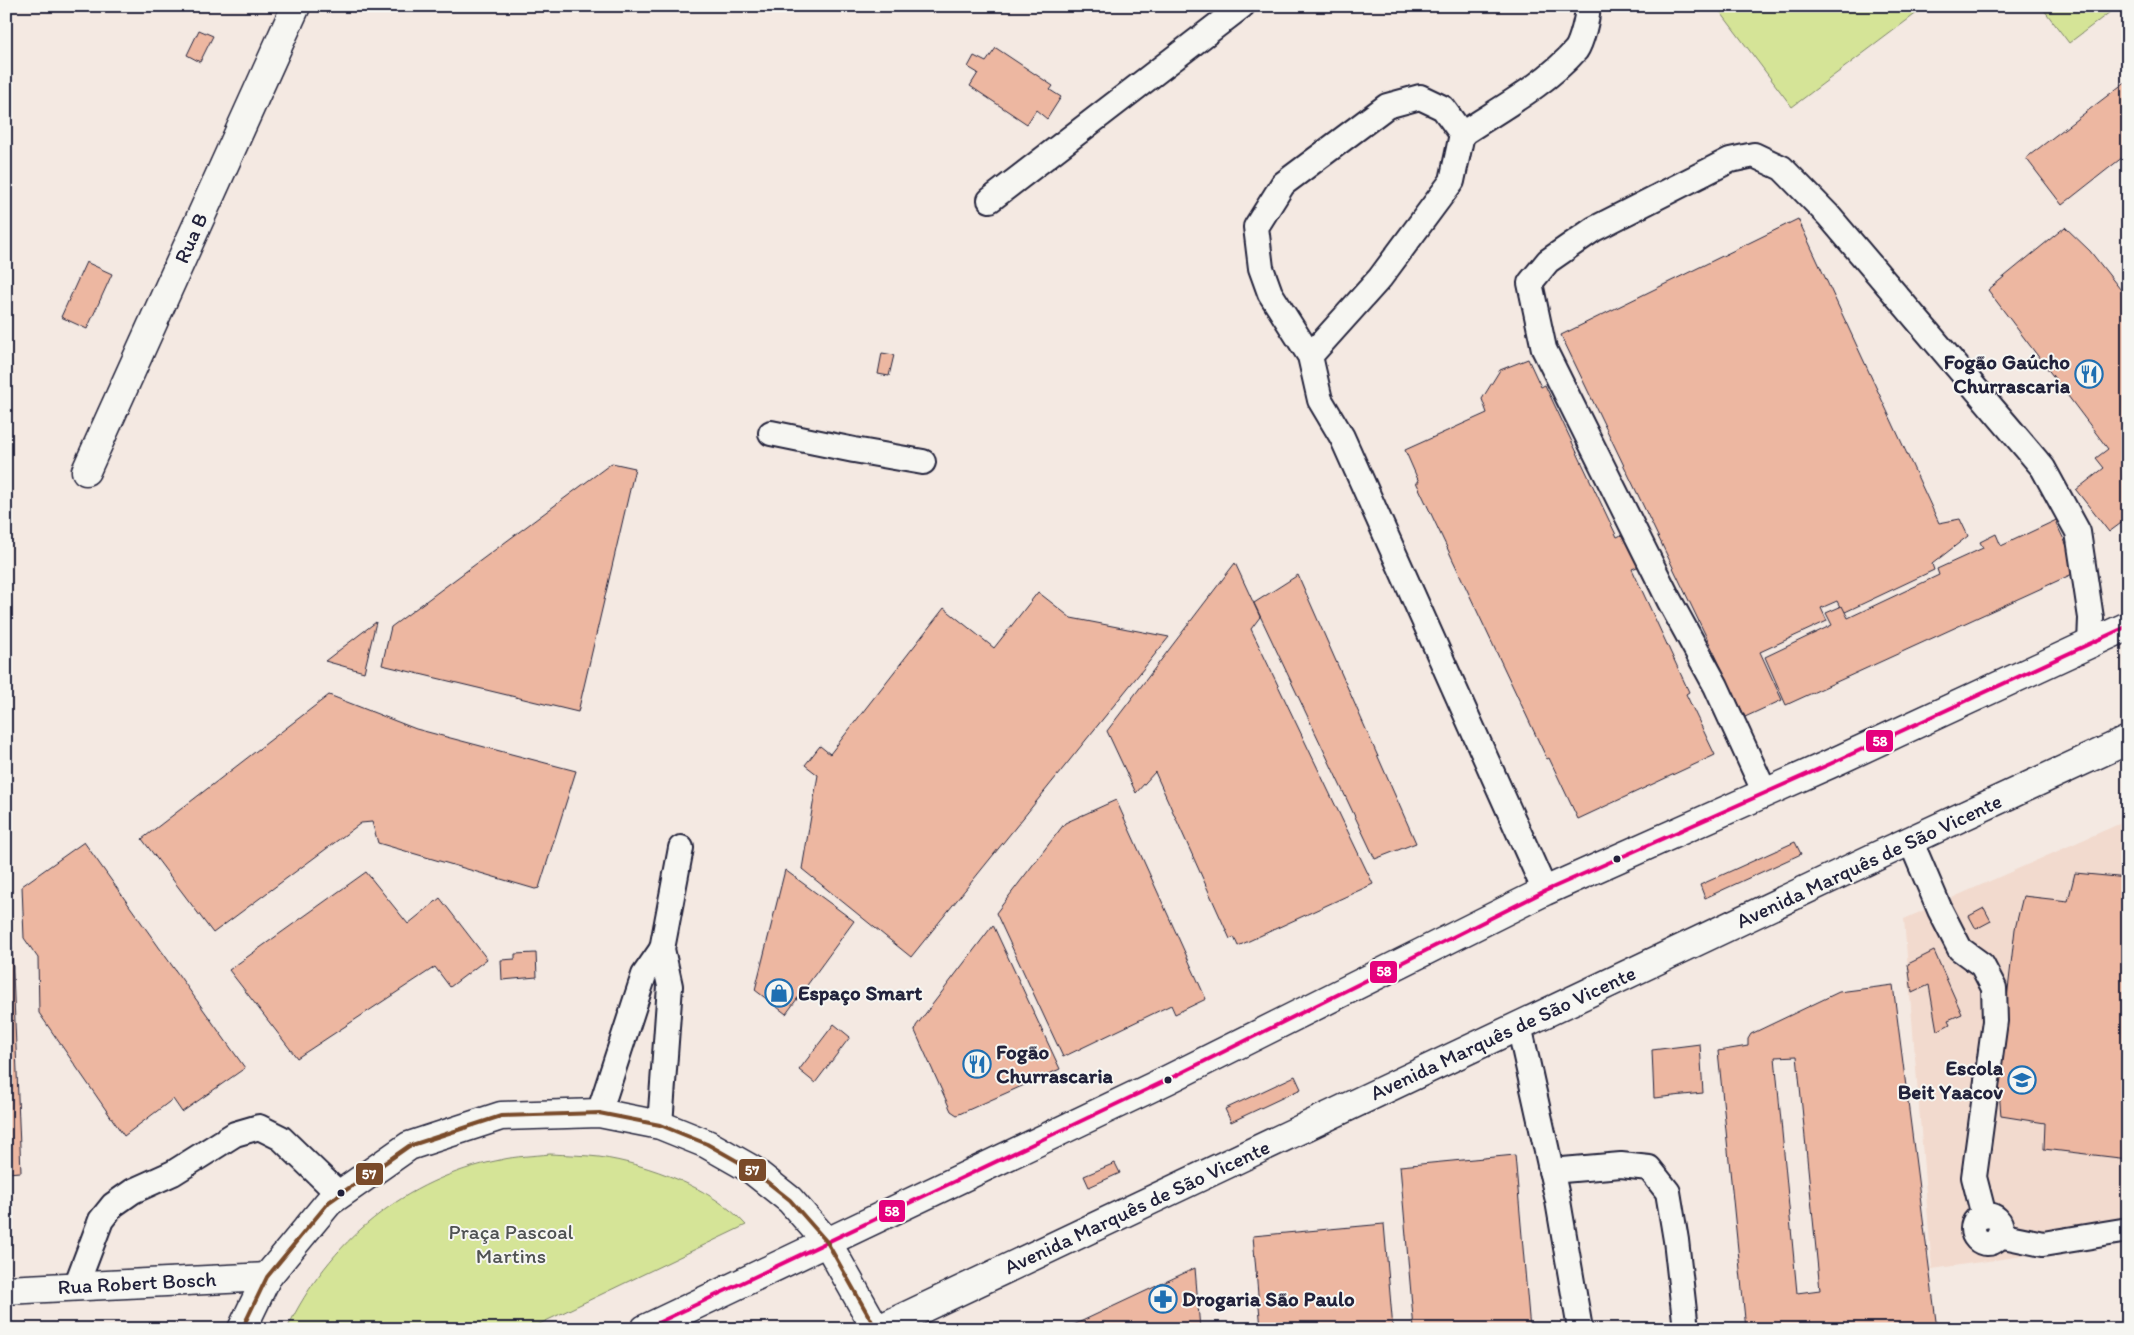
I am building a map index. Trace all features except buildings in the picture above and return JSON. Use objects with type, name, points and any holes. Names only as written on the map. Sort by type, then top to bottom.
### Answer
[{"type":"main road","name":"Rua B","points":[[86,471],[296,6]]},
{"type":"main road","points":[[645,1329],[1167,1080],[1545,891],[1765,793],[2128,626]]},
{"type":"main road","name":"Avenida Marquês de São Vicente","points":[[878,1329],[1519,1025],[2128,740]]},
{"type":"main road","points":[[242,1329],[267,1277],[329,1202],[409,1146],[501,1116],[599,1113],[660,1125],[707,1144],[751,1169],[790,1200],[827,1242],[878,1329]]},
{"type":"main road","name":"Rua Robert Bosch","points":[[6,1290],[267,1277]]},
{"type":"lane","points":[[990,200],[1242,6]]},
{"type":"lane","points":[[1310,356],[1380,278],[1452,181],[1462,134],[1542,81],[1578,48],[1588,12],[1587,6]]},
{"type":"lane","points":[[1462,134],[1442,108],[1420,97],[1387,106],[1284,184],[1256,227],[1261,268],[1270,293],[1310,356],[1320,400],[1342,437],[1545,891]]},
{"type":"lane","points":[[1765,793],[1716,686],[1668,600],[1544,349],[1530,283],[1548,261],[1594,229],[1730,160],[1754,155],[1782,168],[1828,215],[2043,468],[2078,532],[2091,618],[2090,644]]},
{"type":"lane","points":[[771,433],[923,462]]},
{"type":"lane","points":[[1911,842],[1940,910],[1960,949],[1982,965],[1994,988],[1995,1021],[1974,1177],[1984,1216],[1991,1215],[2001,1224],[1999,1235],[2043,1244],[2128,1230]]},
{"type":"lane","points":[[660,1125],[670,986],[662,949],[682,848]]},
{"type":"lane","points":[[599,1113],[644,975],[662,949]]},
{"type":"lane","points":[[1519,1025],[1551,1171],[1580,1329]]},
{"type":"lane","points":[[76,1286],[101,1220],[113,1205],[133,1191],[173,1173],[235,1134],[259,1127],[281,1138],[339,1194]]},
{"type":"lane","points":[[1551,1171],[1621,1166],[1649,1168],[1668,1192],[1676,1240],[1686,1329]]},
{"type":"shaded area","name":"Escola Beit Yaacov","points":[[2128,820],[2128,1241],[1932,1269],[1904,919]]},
{"type":"green space","points":[[1716,6],[1926,6],[1792,107]]},
{"type":"green space","points":[[2041,6],[2118,6],[2069,43]]},
{"type":"green space","name":"Praça Pascoal Martins","points":[[550,1154],[581,1155],[618,1160],[658,1172],[698,1189],[732,1212],[746,1225],[529,1329],[287,1329],[304,1297],[324,1268],[373,1219],[401,1199],[432,1182],[465,1169],[506,1159]]},
{"type":"transit line","name":"58","points":[[645,1329],[1167,1080],[1545,891],[1830,764],[2128,626]]},
{"type":"transit line","name":"57","points":[[242,1329],[267,1277],[329,1202],[409,1146],[501,1116],[599,1113],[660,1125],[707,1144],[751,1169],[790,1200],[827,1242],[876,1329]]},
{"type":"place","name":"Fogão Gaúcho Churrascaria","points":[[2089,374]]},
{"type":"place","name":"Espaço Smart","points":[[779,993]]},
{"type":"place","name":"Fogão Churrascaria","points":[[977,1064]]},
{"type":"place","name":"Escola Beit Yaacov","points":[[2022,1080]]},
{"type":"place","name":"Drogaria São Paulo","points":[[1163,1299]]}]
